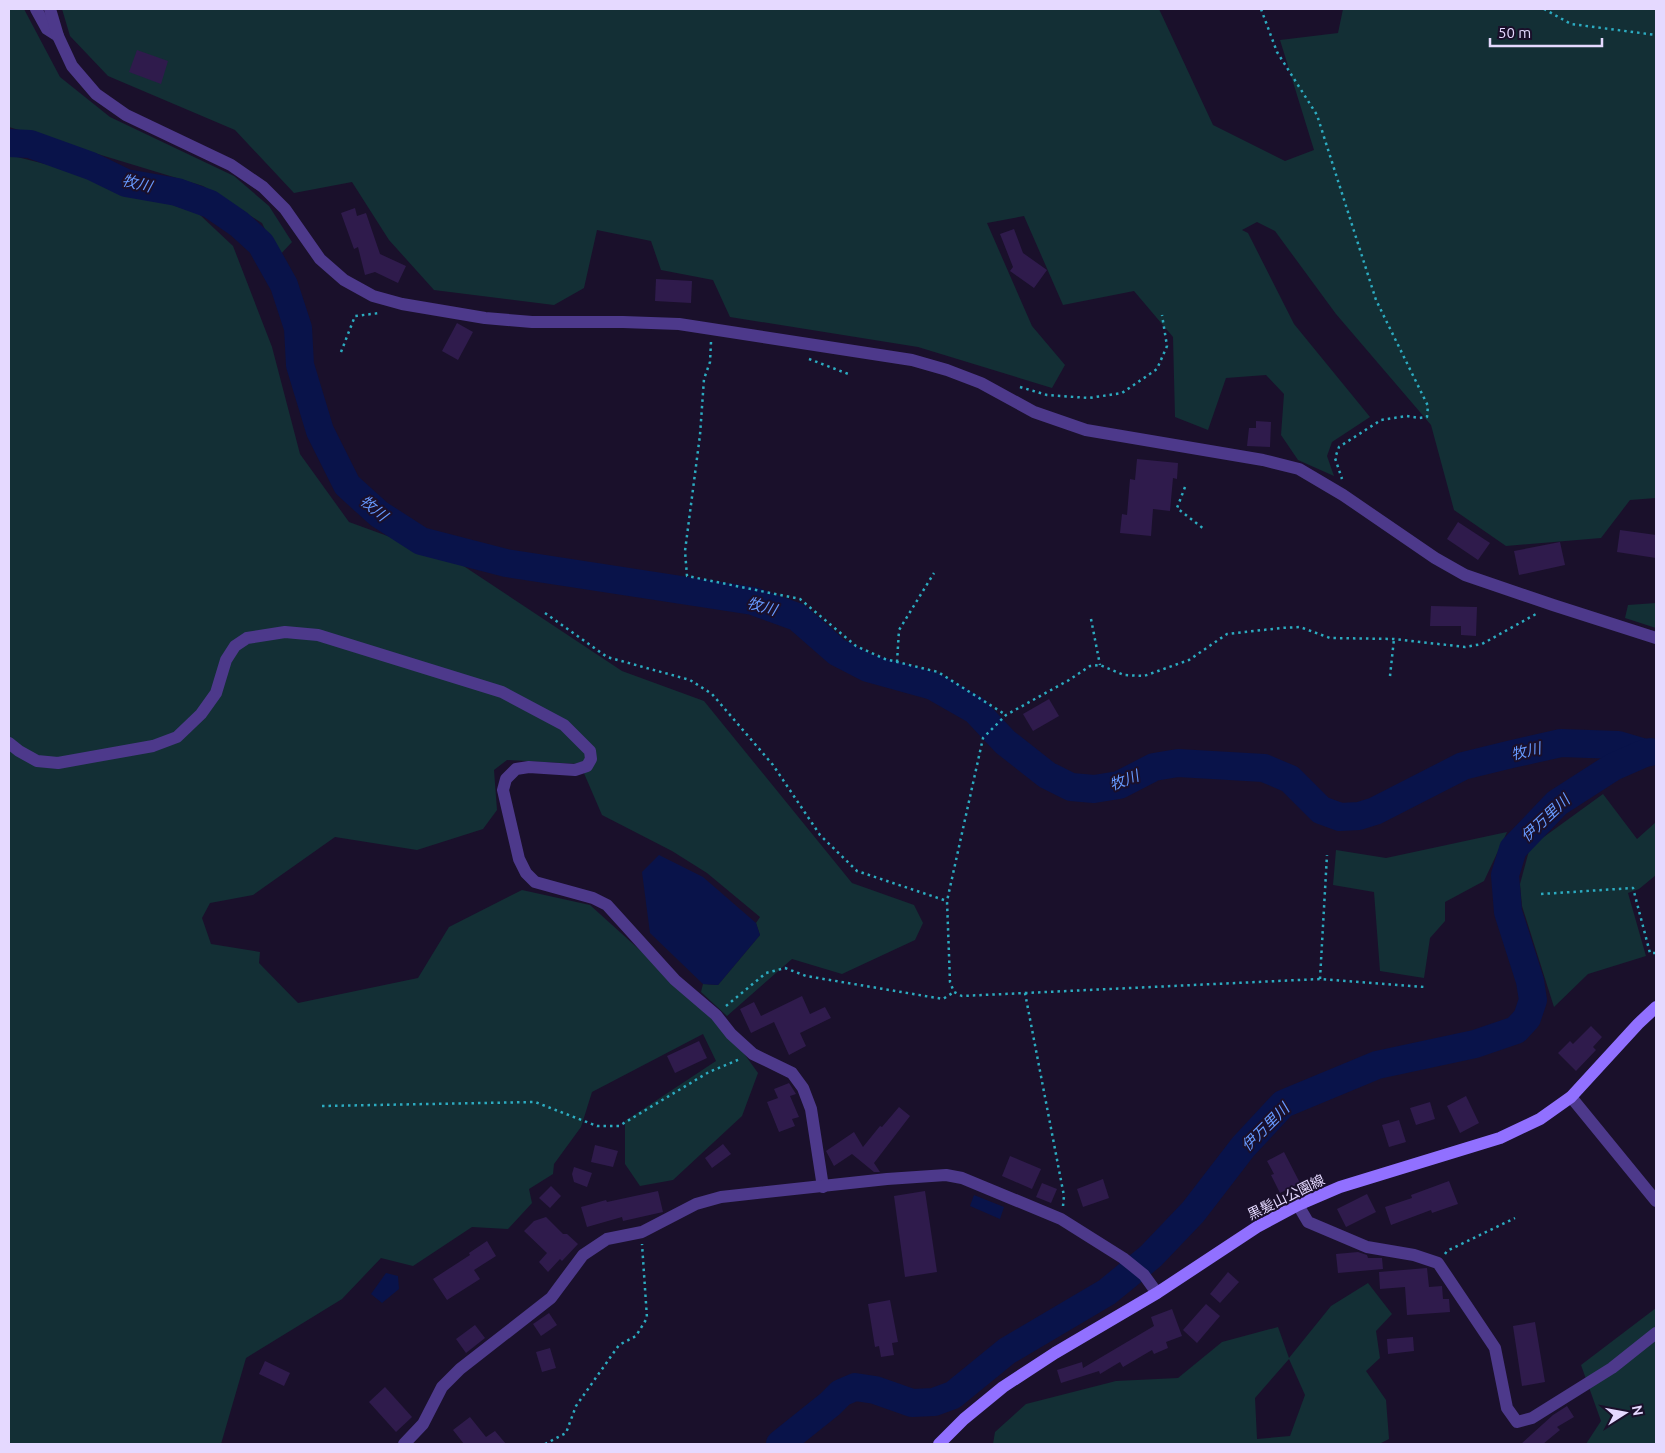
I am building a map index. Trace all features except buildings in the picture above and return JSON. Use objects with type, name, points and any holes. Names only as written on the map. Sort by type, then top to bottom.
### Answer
[{"type":"main road","name":"黒髪山公園線","points":[[939,1444],[964,1419],[1003,1387],[1055,1353],[1157,1293],[1257,1227],[1298,1205],[1340,1187],[1500,1138],[1540,1119],[1571,1097],[1656,1007]]},
{"type":"street","points":[[36,9],[46,30],[58,36]]},
{"type":"street","points":[[50,9],[58,36],[72,66],[96,94],[126,115],[231,165],[263,187],[284,209],[320,259],[344,280],[373,296],[402,304],[485,318],[532,322],[679,324],[912,360],[947,370],[980,383],[1034,412],[1086,430],[1272,462],[1298,469],[1343,495],[1435,558],[1465,575],[1553,605],[1653,633]]},
{"type":"street","points":[[9,743],[37,761],[58,762],[153,746],[177,737],[202,714],[216,693],[226,660],[235,646],[246,638],[285,632],[318,635],[502,692],[564,725],[590,752],[591,759],[587,766],[575,770],[528,767],[516,769],[506,779],[503,790],[519,859],[526,873],[535,882],[593,898],[606,905],[675,980],[716,1015],[731,1034],[753,1054],[792,1073],[803,1088],[811,1109],[824,1187]]},
{"type":"street","points":[[1571,1097],[1656,1201]]},
{"type":"street","points":[[404,1444],[424,1424],[442,1387],[460,1369],[550,1298],[583,1255],[608,1239],[642,1232],[696,1204],[721,1197],[887,1179],[946,1176],[962,1178],[1062,1219],[1123,1258],[1144,1275],[1157,1293]]},
{"type":"street","points":[[1298,1205],[1308,1222],[1367,1247],[1414,1254],[1438,1263],[1495,1348],[1507,1408],[1517,1422],[1532,1418],[1604,1373],[1656,1333]]},
{"type":"path","points":[[1261,9],[1277,52],[1317,115],[1376,300],[1428,406],[1427,417],[1407,416],[1380,420],[1339,447],[1336,458],[1342,477],[1343,495]]},
{"type":"path","points":[[1544,9],[1571,24],[1656,34]]},
{"type":"path","points":[[341,352],[355,316],[381,313]]},
{"type":"path","points":[[1013,385],[1048,394],[1089,398],[1122,393],[1157,369],[1167,346],[1162,315]]},
{"type":"path","points":[[711,328],[710,362],[704,379],[700,435],[686,551],[687,576],[800,599],[856,646],[885,659],[938,672],[1006,715]]},
{"type":"path","points":[[794,341],[806,358],[851,375]]},
{"type":"path","points":[[1185,487],[1177,508],[1204,529]]},
{"type":"path","points":[[897,662],[899,630],[934,573]]},
{"type":"path","points":[[1425,987],[1320,979],[962,996],[954,992],[950,982],[947,901],[983,738],[1006,715],[1069,680],[1090,666],[1100,665],[1124,675],[1144,676],[1190,660],[1227,634],[1300,627],[1330,638],[1394,639],[1465,647],[1482,644],[1553,605]]},
{"type":"path","points":[[545,613],[607,658],[690,680],[712,694],[773,765],[820,835],[857,871],[947,901]]},
{"type":"path","points":[[1090,619],[1100,665]]},
{"type":"path","points":[[1390,676],[1394,639]]},
{"type":"path","points":[[1320,979],[1327,855]]},
{"type":"path","points":[[1541,894],[1633,888],[1650,952],[1656,953]]},
{"type":"path","points":[[716,1015],[766,973],[785,968],[806,976],[943,999],[954,992]]},
{"type":"path","points":[[1025,992],[1064,1196],[1062,1219]]},
{"type":"path","points":[[322,1106],[535,1102],[597,1126],[619,1126],[709,1072],[753,1054]]},
{"type":"path","points":[[1438,1263],[1447,1251],[1515,1218]]},
{"type":"path","points":[[545,1444],[566,1433],[576,1406],[619,1345],[636,1336],[647,1318],[642,1232]]},
{"type":"green space","points":[[9,9],[24,9],[60,77],[110,117],[234,176],[269,206],[292,242],[278,257],[262,223],[203,186],[9,127]]},
{"type":"green space","points":[[62,9],[1159,9],[1213,125],[1285,161],[1314,150],[1280,40],[1338,33],[1343,9],[1656,9],[1656,498],[1630,500],[1601,538],[1506,546],[1454,510],[1431,425],[1336,314],[1275,231],[1257,222],[1242,230],[1248,233],[1294,324],[1370,417],[1332,442],[1327,456],[1334,476],[1298,460],[1281,435],[1284,394],[1266,375],[1226,378],[1208,430],[1175,417],[1173,337],[1134,291],[1063,305],[1024,216],[987,223],[1032,326],[1065,365],[1052,388],[918,347],[730,317],[713,280],[661,270],[651,241],[597,230],[584,288],[554,305],[434,290],[389,240],[352,182],[294,193],[235,130],[108,76],[70,36]]},
{"type":"green space","points":[[9,155],[65,169],[199,214],[233,246],[272,347],[300,454],[349,522],[456,561],[622,671],[704,701],[852,883],[914,905],[923,923],[915,940],[842,974],[792,959],[727,1016],[701,992],[703,984],[718,985],[760,935],[756,923],[760,917],[707,873],[672,851],[602,815],[580,764],[507,760],[494,770],[497,810],[483,829],[417,850],[335,837],[253,895],[210,903],[202,918],[211,944],[260,952],[259,963],[298,1003],[418,978],[449,927],[522,890],[590,905],[725,1027],[758,1073],[742,1116],[673,1180],[640,1186],[625,1164],[625,1121],[716,1061],[703,1034],[592,1092],[581,1127],[554,1164],[553,1174],[529,1189],[532,1203],[508,1229],[472,1227],[413,1266],[381,1258],[342,1299],[246,1358],[221,1444],[9,1444]]},
{"type":"green space","points":[[1656,603],[1656,628],[1625,618],[1628,605]]},
{"type":"green space","points":[[1603,794],[1637,839],[1656,822],[1656,875],[1639,889],[1628,893],[1646,956],[1588,974],[1554,1007],[1522,906],[1520,884],[1530,847]]},
{"type":"green space","points":[[1507,832],[1484,881],[1445,902],[1445,921],[1430,938],[1424,978],[1380,971],[1374,892],[1333,885],[1336,850],[1386,858]]},
{"type":"green space","points":[[1368,1283],[1392,1314],[1376,1331],[1380,1358],[1366,1371],[1386,1400],[1389,1439],[1379,1444],[993,1444],[995,1432],[1026,1404],[1116,1381],[1178,1378],[1222,1342],[1278,1327],[1289,1358],[1331,1306]],"holes":[[[1289,1359],[1305,1395],[1290,1436],[1257,1439],[1255,1398]]]},
{"type":"green space","points":[[1656,1308],[1656,1444],[1586,1444],[1601,1421],[1581,1365]]},
{"type":"shaded area","points":[[659,855],[703,877],[756,923],[760,935],[718,985],[703,984],[650,933],[642,872]]},
{"type":"shaded area","points":[[974,1195],[1004,1207],[1000,1219],[970,1206]]},
{"type":"shaded area","points":[[386,1273],[398,1276],[399,1289],[382,1303],[371,1294]]},
{"type":"waterway","name":"牧川","points":[[9,143],[30,144],[91,166],[126,183],[177,192],[210,204],[239,224],[261,244],[284,285],[298,328],[300,365],[320,431],[347,485],[379,514],[421,541],[506,563],[753,601],[797,617],[837,652],[868,668],[933,686],[975,710],[1005,742],[1047,775],[1071,787],[1094,789],[1119,785],[1154,767],[1178,763],[1264,768],[1290,779],[1321,810],[1340,817],[1359,816],[1375,811],[1463,766],[1561,743],[1618,745],[1645,753]]},
{"type":"waterway","name":"伊万里川","points":[[780,1444],[841,1393],[855,1387],[875,1390],[912,1403],[934,1402],[953,1395],[1007,1351],[1107,1292],[1151,1256],[1193,1212],[1243,1147],[1283,1104],[1377,1065],[1475,1044],[1516,1030],[1527,1018],[1533,1000],[1530,981],[1508,912],[1505,875],[1513,849],[1557,803],[1613,767],[1651,752]]}]
